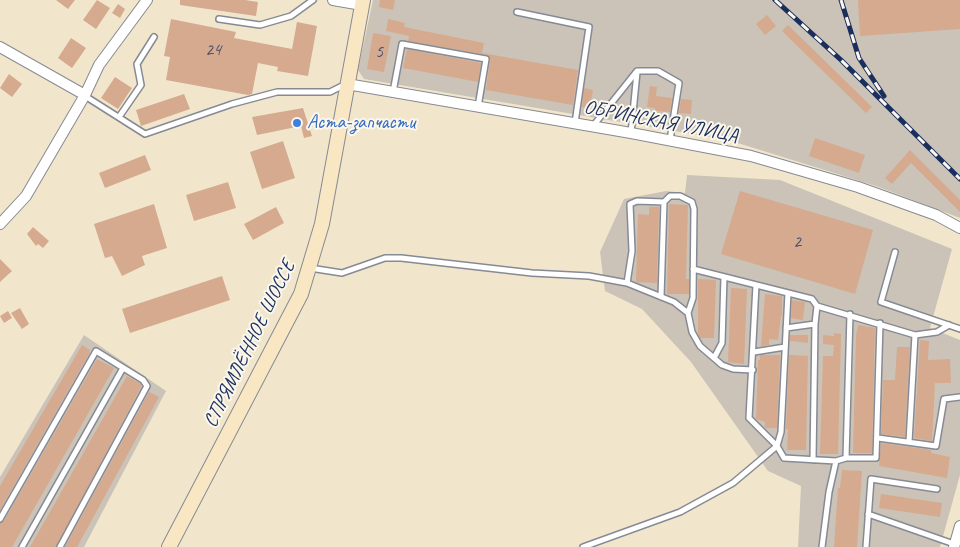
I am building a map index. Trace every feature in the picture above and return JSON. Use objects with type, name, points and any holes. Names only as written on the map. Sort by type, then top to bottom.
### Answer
[{"type":"main road","name":"СПРЯМЛЁННОЕ ШОССЕ","points":[[169,547],[294,309],[310,268],[322,224],[362,2]]},
{"type":"street","points":[[0,224],[26,196],[85,95],[99,65],[147,0]]},
{"type":"street","points":[[333,0],[362,2]]},
{"type":"street","points":[[2,51],[85,95]]},
{"type":"street","name":"ОБРИНСКАЯ УЛИЦА","points":[[347,84],[593,126],[752,156],[858,187],[936,215],[960,228]]},
{"type":"street","points":[[954,546],[960,526]]},
{"type":"lane","points":[[219,19],[260,25],[291,16],[313,0]]},
{"type":"lane","points":[[518,12],[589,27],[575,123]]},
{"type":"lane","points":[[119,117],[141,85],[137,64],[154,37]]},
{"type":"lane","points":[[393,92],[402,44],[486,60],[478,107]]},
{"type":"lane","points":[[593,126],[637,71]]},
{"type":"lane","points":[[631,133],[637,71]]},
{"type":"lane","points":[[637,71],[658,71],[679,83],[670,140]]},
{"type":"lane","points":[[85,95],[144,134],[232,104],[277,92],[330,92],[347,84]]},
{"type":"lane","points":[[661,297],[664,202],[670,196],[680,196],[692,202],[693,298],[688,313],[692,332],[700,346],[722,365],[733,369],[753,370]]},
{"type":"lane","points":[[626,283],[632,251],[630,204],[637,201],[664,202]]},
{"type":"lane","points":[[896,252],[881,302],[960,329]]},
{"type":"lane","points":[[310,268],[342,273],[385,258],[401,258],[532,273],[589,276],[626,283],[674,302],[688,313]]},
{"type":"lane","points":[[693,269],[812,299],[818,306],[850,314],[915,335],[937,332],[949,326]]},
{"type":"lane","points":[[714,358],[722,343],[724,277]]},
{"type":"lane","points":[[756,285],[754,352],[749,418],[777,446],[784,458],[836,462],[846,458],[876,458],[880,323]]},
{"type":"lane","points":[[583,547],[680,512],[733,483],[777,446],[781,432],[788,293]]},
{"type":"lane","points":[[813,460],[815,324],[818,306]]},
{"type":"lane","points":[[846,458],[850,314]]},
{"type":"lane","points":[[786,328],[815,324]]},
{"type":"lane","points":[[909,442],[915,335]]},
{"type":"lane","points":[[754,352],[785,347]]},
{"type":"lane","points":[[0,519],[96,351],[143,380],[147,386],[60,547]]},
{"type":"lane","points":[[22,547],[123,368]]},
{"type":"lane","points":[[878,438],[936,446],[944,399],[960,397]]},
{"type":"lane","points":[[822,547],[829,492],[836,462]]},
{"type":"lane","points":[[866,547],[871,480],[937,489]]},
{"type":"lane","points":[[868,514],[954,546]]},
{"type":"shaded area","points":[[373,0],[960,0],[960,218],[876,186],[728,140],[364,79],[358,70]]},
{"type":"shaded area","points":[[687,175],[780,180],[952,249],[930,328],[960,340],[960,475],[940,547],[798,547],[801,486],[768,471],[691,362],[642,309],[605,291],[600,252],[624,199],[666,191],[685,193]]},
{"type":"shaded area","points":[[84,335],[166,391],[84,547],[0,547],[0,477]]},
{"type":"building","points":[[56,0],[75,0],[68,9]]},
{"type":"building","points":[[97,0],[110,8],[96,29],[83,20]]},
{"type":"building","points":[[180,0],[245,0],[258,2],[256,16],[180,5]]},
{"type":"building","points":[[380,0],[395,0],[393,10],[379,7]]},
{"type":"building","points":[[858,0],[960,0],[960,29],[860,36]]},
{"type":"building","points":[[118,4],[125,9],[120,18],[112,13]]},
{"type":"building","points":[[767,15],[776,26],[765,35],[756,24]]},
{"type":"building","points":[[171,19],[236,32],[234,38],[292,49],[297,22],[317,26],[308,76],[277,71],[278,67],[258,63],[252,94],[248,95],[166,80],[170,57],[164,56]]},
{"type":"building","points":[[388,19],[405,23],[404,27],[484,43],[482,53],[578,70],[573,105],[486,90],[490,60],[488,55],[408,41],[409,36],[386,31]]},
{"type":"building","points":[[788,25],[872,107],[866,113],[782,31]]},
{"type":"building","points":[[373,33],[391,36],[384,72],[367,69]]},
{"type":"building","points":[[71,38],[86,48],[72,68],[58,58]]},
{"type":"building","points":[[407,49],[481,63],[478,82],[403,68]]},
{"type":"building","points":[[9,74],[22,84],[12,97],[0,88]]},
{"type":"building","points":[[115,77],[132,88],[118,109],[101,98]]},
{"type":"building","points":[[650,86],[657,87],[656,96],[672,98],[670,112],[655,111],[655,108],[647,107]]},
{"type":"building","points":[[584,88],[593,90],[590,108],[582,107]]},
{"type":"building","points":[[184,94],[190,109],[141,126],[136,110]]},
{"type":"building","points":[[681,99],[692,100],[691,114],[679,113]]},
{"type":"building","points":[[303,108],[312,136],[304,138],[301,126],[257,135],[252,117]]},
{"type":"building","points":[[815,138],[865,155],[859,173],[809,156]]},
{"type":"building","points":[[283,141],[295,178],[262,189],[250,152]]},
{"type":"building","points":[[910,150],[960,200],[960,212],[911,163],[892,184],[885,178]]},
{"type":"building","points":[[145,155],[151,170],[105,188],[99,173]]},
{"type":"building","points":[[228,182],[236,208],[194,221],[186,195]]},
{"type":"building","points":[[740,191],[873,230],[855,294],[721,254]]},
{"type":"building","points":[[154,204],[167,248],[142,256],[145,265],[122,276],[112,256],[105,258],[94,224]]},
{"type":"building","points":[[669,204],[688,205],[686,279],[689,279],[689,294],[667,294]]},
{"type":"building","points":[[276,207],[284,223],[253,240],[244,224]]},
{"type":"building","points":[[649,207],[659,207],[657,283],[636,282],[638,214],[649,215]]},
{"type":"building","points":[[33,227],[49,241],[43,248],[38,244],[36,246],[27,234]]},
{"type":"building","points":[[0,259],[12,271],[0,282]]},
{"type":"building","points":[[222,276],[230,300],[130,333],[122,309]]},
{"type":"building","points":[[698,279],[716,280],[714,338],[700,338],[698,333]]},
{"type":"building","points":[[731,288],[747,289],[744,364],[728,362]]},
{"type":"building","points":[[765,294],[782,296],[782,316],[778,340],[769,339],[769,345],[761,346]]},
{"type":"building","points":[[792,300],[805,302],[803,320],[791,318]]},
{"type":"building","points":[[20,308],[29,324],[22,329],[11,313]]},
{"type":"building","points":[[8,311],[12,318],[4,323],[0,316]]},
{"type":"building","points":[[858,325],[875,328],[872,453],[853,453],[856,336]]},
{"type":"building","points":[[834,333],[841,334],[838,454],[820,454],[823,356],[833,356],[834,345],[823,344],[823,335],[834,336]]},
{"type":"building","points":[[790,335],[808,335],[808,343],[790,341]]},
{"type":"building","points":[[920,340],[929,341],[928,360],[950,359],[951,383],[935,383],[932,441],[914,438]]},
{"type":"building","points":[[82,345],[90,350],[89,354],[0,510],[0,486]]},
{"type":"building","points":[[897,347],[910,347],[905,437],[881,434],[883,380],[895,380]]},
{"type":"building","points":[[760,355],[780,355],[777,428],[765,428],[765,422],[756,419],[758,360],[760,360]]},
{"type":"building","points":[[789,355],[808,356],[806,450],[787,450]]},
{"type":"building","points":[[97,359],[114,368],[12,547],[0,547],[0,523],[4,521]]},
{"type":"building","points":[[127,376],[141,384],[141,387],[56,547],[30,547]]},
{"type":"building","points":[[149,392],[159,397],[77,547],[65,547]]},
{"type":"building","points":[[881,443],[931,450],[931,453],[950,457],[947,478],[879,466]]},
{"type":"building","points":[[842,470],[862,471],[857,547],[834,547],[838,488],[840,488]]},
{"type":"building","points":[[881,494],[942,503],[940,517],[879,508]]},
{"type":"railway","points":[[775,0],[841,60],[960,179]]},
{"type":"railway","points":[[841,0],[859,58],[884,96]]},
{"type":"place","name":"Аста-запчасти","points":[[297,123]]}]
